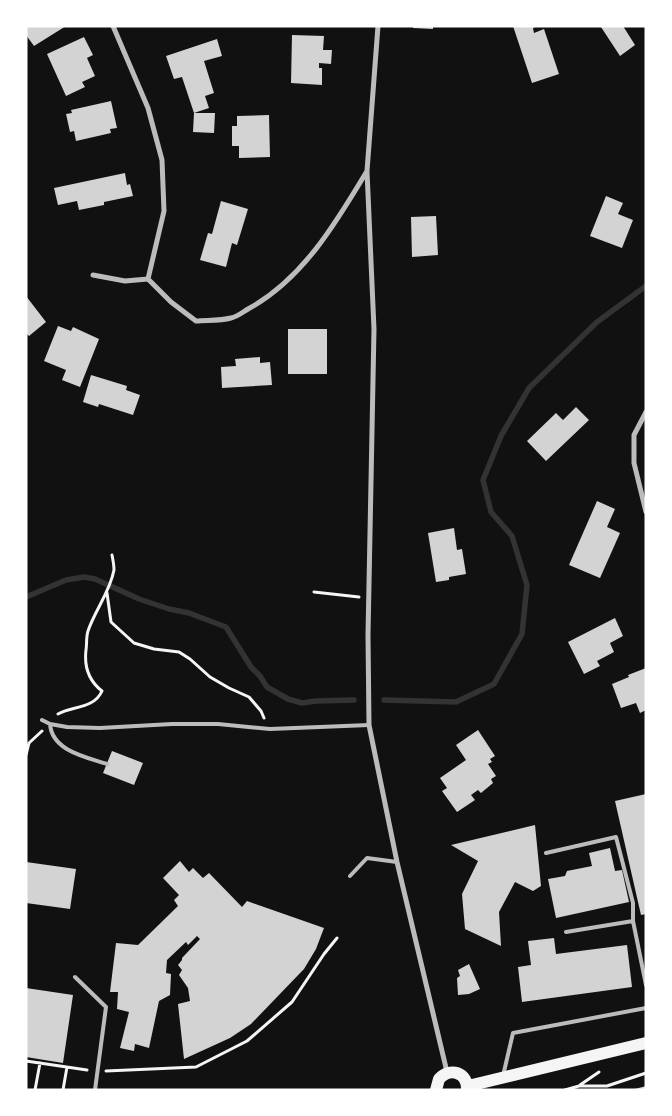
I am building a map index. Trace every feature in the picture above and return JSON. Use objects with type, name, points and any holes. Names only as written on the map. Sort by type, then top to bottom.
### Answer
[{"type":"main road","points":[[436,1090],[439,1079],[447,1072],[458,1073],[463,1076],[468,1088],[646,1044]]},
{"type":"street","points":[[113,26],[148,108],[162,160],[164,211],[148,279]]},
{"type":"street","points":[[378,26],[367,171],[374,329],[369,725],[397,862],[447,1072]]},
{"type":"street","points":[[93,275],[125,281],[148,279],[171,302],[196,321],[231,318],[262,302],[290,280],[321,242],[367,171]]},
{"type":"street","points":[[646,412],[634,435],[634,463],[646,512]]},
{"type":"lane","points":[[42,720],[50,724],[100,728],[172,724],[218,724],[270,729],[369,725]]},
{"type":"lane","points":[[50,724],[51,734],[59,744],[107,764]]},
{"type":"lane","points":[[546,853],[616,837],[633,903],[633,923],[646,985]]},
{"type":"lane","points":[[350,876],[367,858],[397,862]]},
{"type":"lane","points":[[566,932],[633,921],[633,923]]},
{"type":"lane","points":[[76,977],[106,1007],[95,1090]]},
{"type":"lane","points":[[503,1078],[513,1033],[646,1008]]},
{"type":"path","points":[[26,755],[29,742],[50,724],[57,715],[83,707],[101,695],[102,691],[93,684],[89,676],[85,660],[87,634],[107,593],[114,571],[112,555]]},
{"type":"path","points":[[314,592],[370,599]]},
{"type":"path","points":[[107,593],[111,622],[134,644],[179,652],[210,677],[249,697],[265,718]]},
{"type":"path","points":[[26,1061],[97,1072],[196,1067],[247,1041],[292,1002],[337,938]]},
{"type":"path","points":[[35,1090],[40,1063]]},
{"type":"path","points":[[64,1090],[67,1067]]},
{"type":"path","points":[[579,1086],[597,1072],[606,1070]]},
{"type":"path","points":[[565,1090],[579,1086],[608,1086],[646,1074]]},
{"type":"building","points":[[26,26],[66,26],[34,46],[26,35]]},
{"type":"building","points":[[413,26],[433,26],[433,29],[413,28]]},
{"type":"building","points":[[513,26],[537,26],[533,28],[534,33],[544,29],[559,74],[532,83]]},
{"type":"building","points":[[602,26],[623,26],[635,45],[620,56]]},
{"type":"building","points":[[292,35],[324,36],[323,50],[332,50],[331,64],[319,63],[319,68],[322,68],[322,85],[291,83]]},
{"type":"building","points":[[84,37],[93,55],[87,58],[95,76],[82,82],[85,87],[66,96],[47,54]]},
{"type":"building","points":[[217,39],[222,56],[204,61],[214,93],[205,96],[209,108],[194,113],[182,77],[174,79],[166,56]]},
{"type":"building","points":[[111,101],[117,128],[110,129],[111,133],[76,141],[74,131],[70,132],[66,114],[72,113],[71,110]]},
{"type":"building","points":[[194,113],[215,113],[214,133],[193,132]]},
{"type":"building","points":[[269,115],[270,157],[239,158],[239,146],[232,146],[232,126],[237,126],[237,116]]},
{"type":"building","points":[[125,173],[127,185],[130,184],[133,196],[79,210],[77,201],[58,205],[54,188]]},
{"type":"building","points":[[606,196],[623,203],[618,214],[633,220],[622,248],[590,236]]},
{"type":"building","points":[[221,201],[248,209],[237,245],[232,243],[226,267],[200,260],[208,233],[212,234]]},
{"type":"building","points":[[436,216],[438,255],[412,257],[411,217]]},
{"type":"building","points":[[26,296],[46,322],[29,336],[26,333]]},
{"type":"building","points":[[58,326],[71,331],[73,327],[99,339],[80,387],[62,380],[66,370],[44,361]]},
{"type":"building","points":[[288,329],[327,329],[327,374],[288,374]]},
{"type":"building","points":[[260,357],[260,363],[270,362],[272,385],[222,388],[221,367],[236,366],[235,359]]},
{"type":"building","points":[[91,375],[127,386],[126,390],[140,395],[133,415],[99,404],[98,407],[83,402]]},
{"type":"building","points":[[576,407],[589,420],[546,461],[527,441],[556,413],[563,420]]},
{"type":"building","points":[[597,501],[615,509],[607,527],[620,533],[600,578],[569,565]]},
{"type":"building","points":[[454,528],[457,550],[462,549],[466,574],[436,582],[428,533]]},
{"type":"building","points":[[615,618],[623,636],[610,643],[614,652],[597,661],[600,666],[584,674],[568,642]]},
{"type":"building","points":[[646,668],[646,710],[640,713],[636,703],[621,708],[612,684]]},
{"type":"building","points":[[478,730],[495,756],[490,759],[492,762],[488,764],[496,776],[491,779],[493,783],[481,793],[478,790],[471,795],[475,800],[457,812],[442,791],[447,788],[440,778],[466,760],[456,745]]},
{"type":"building","points":[[112,751],[143,763],[134,785],[103,773]]},
{"type":"building","points":[[646,794],[646,914],[641,915],[615,801]]},
{"type":"building","points":[[535,825],[541,886],[533,891],[515,882],[499,912],[501,946],[465,929],[462,894],[478,861],[451,845]]},
{"type":"building","points":[[610,848],[615,871],[622,870],[629,902],[556,918],[548,879],[565,876],[567,871],[592,866],[589,853]]},
{"type":"building","points":[[180,861],[189,872],[193,868],[203,878],[209,873],[242,907],[247,901],[324,928],[316,949],[304,969],[251,1024],[230,1038],[184,1059],[178,1004],[190,1001],[188,988],[179,975],[182,970],[178,965],[200,939],[197,936],[188,945],[186,942],[167,960],[166,973],[171,974],[170,995],[159,1001],[149,1048],[135,1044],[134,1051],[120,1048],[129,1012],[117,1009],[118,992],[110,992],[116,943],[138,945],[178,906],[174,900],[179,895],[163,878]]},
{"type":"building","points":[[26,862],[76,869],[70,909],[26,903]]},
{"type":"building","points":[[554,938],[556,954],[627,945],[632,987],[522,1002],[518,967],[531,965],[528,941]]},
{"type":"building","points":[[469,964],[480,989],[469,994],[458,995],[457,978],[460,976],[458,970]]},
{"type":"building","points":[[26,988],[73,995],[63,1063],[26,1057]]},
{"type":"building","points":[[646,1086],[646,1090],[635,1090],[635,1089]]},
{"type":"waterway","points":[[384,700],[456,702],[494,684],[522,634],[527,585],[512,536],[491,512],[483,480],[501,436],[529,388],[597,322],[646,286]]},
{"type":"waterway","points":[[26,597],[66,580],[84,577],[95,579],[139,599],[169,609],[189,613],[226,627],[251,667],[267,687],[288,699],[302,703],[354,700]]}]
